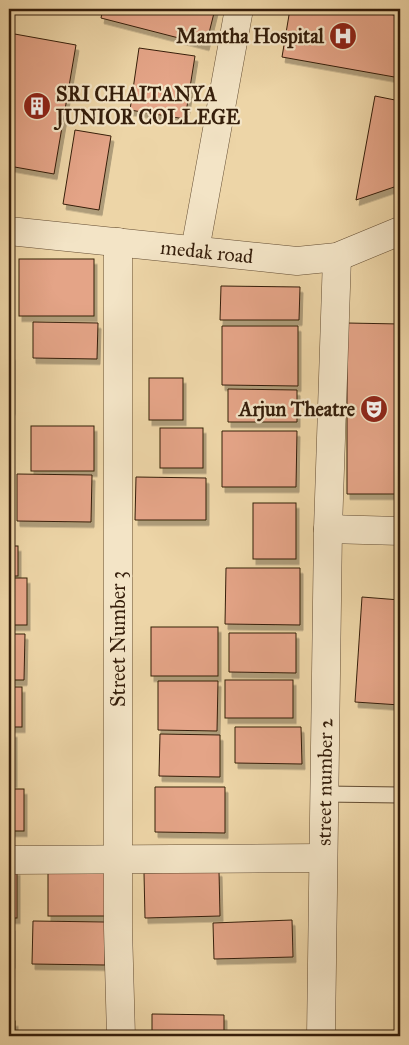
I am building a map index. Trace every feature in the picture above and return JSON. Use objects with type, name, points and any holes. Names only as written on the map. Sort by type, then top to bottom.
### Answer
[{"type":"street","points":[[195,250],[239,9]]},
{"type":"street","name":"medak road","points":[[9,231],[297,262],[337,257],[400,231]]},
{"type":"street","name":"Street Number 3","points":[[118,242],[118,928],[121,1036]]},
{"type":"street","name":"street number 2","points":[[321,1036],[328,529],[337,257]]},
{"type":"street","points":[[328,529],[400,531]]},
{"type":"street","points":[[9,860],[323,858]]},
{"type":"lane","points":[[324,794],[400,795]]},
{"type":"building","points":[[103,9],[215,9],[206,45],[101,18]]},
{"type":"building","name":"Mamtha Hospital","points":[[290,9],[361,9],[400,16],[400,78],[282,57]]},
{"type":"building","name":"SRI CHAITANYA JUNIOR COLLEGE","points":[[9,33],[76,45],[54,174],[9,166]]},
{"type":"building","points":[[139,48],[195,56],[185,119],[130,110]]},
{"type":"building","points":[[375,96],[400,101],[400,185],[356,200]]},
{"type":"building","points":[[75,130],[111,136],[99,210],[63,204]]},
{"type":"building","points":[[19,259],[94,259],[94,316],[19,316]]},
{"type":"building","points":[[221,286],[300,287],[299,320],[220,320]]},
{"type":"building","points":[[33,322],[98,323],[97,359],[33,358]]},
{"type":"building","name":"Arjun Theatre","points":[[347,323],[400,324],[400,494],[347,494]]},
{"type":"building","points":[[222,326],[298,326],[298,386],[222,385]]},
{"type":"building","points":[[9,355],[12,355],[12,409],[9,409]]},
{"type":"building","points":[[149,378],[183,378],[183,420],[149,420]]},
{"type":"building","points":[[228,389],[297,390],[297,422],[228,422]]},
{"type":"building","points":[[31,426],[94,426],[94,471],[31,471]]},
{"type":"building","points":[[160,428],[203,428],[203,468],[160,468]]},
{"type":"building","points":[[222,431],[297,431],[296,487],[222,487]]},
{"type":"building","points":[[17,474],[92,475],[91,522],[17,521]]},
{"type":"building","points":[[9,475],[11,475],[11,523],[9,523]]},
{"type":"building","points":[[136,477],[206,478],[206,520],[135,520]]},
{"type":"building","points":[[253,503],[296,503],[296,559],[253,559]]},
{"type":"building","points":[[9,546],[18,546],[18,576],[9,576]]},
{"type":"building","points":[[226,568],[300,568],[300,625],[225,624]]},
{"type":"building","points":[[9,578],[27,578],[27,625],[9,625]]},
{"type":"building","points":[[362,597],[400,600],[400,705],[355,702]]},
{"type":"building","points":[[151,627],[218,627],[218,676],[151,676]]},
{"type":"building","points":[[229,633],[296,633],[296,673],[229,672]]},
{"type":"building","points":[[9,634],[25,634],[24,680],[9,680]]},
{"type":"building","points":[[225,680],[293,680],[293,718],[225,718]]},
{"type":"building","points":[[158,681],[218,681],[217,731],[158,730]]},
{"type":"building","points":[[9,687],[22,687],[22,727],[9,727]]},
{"type":"building","points":[[235,727],[301,727],[302,764],[235,763]]},
{"type":"building","points":[[9,732],[14,732],[14,782],[9,782]]},
{"type":"building","points":[[160,734],[220,735],[220,777],[159,776]]},
{"type":"building","points":[[155,787],[225,787],[225,833],[155,832]]},
{"type":"building","points":[[9,789],[24,789],[24,831],[9,831]]},
{"type":"building","points":[[9,870],[17,870],[17,918],[9,918]]},
{"type":"building","points":[[48,871],[107,871],[107,916],[48,916]]},
{"type":"building","points":[[219,871],[220,916],[145,918],[144,873]]},
{"type":"building","points":[[292,920],[293,957],[214,959],[213,923]]},
{"type":"building","points":[[33,921],[105,922],[105,965],[32,964]]},
{"type":"building","points":[[9,924],[12,925],[12,963],[9,963]]},
{"type":"building","points":[[152,1014],[224,1015],[224,1036],[152,1036]]},
{"type":"building","points":[[9,1021],[15,1021],[15,1036],[9,1036]]},
{"type":"place","name":"Mamtha Hospital","points":[[343,36]]},
{"type":"place","name":"SRI CHAITANYA JUNIOR COLLEGE","points":[[37,106]]},
{"type":"place","name":"Arjun Theatre","points":[[374,409]]}]
